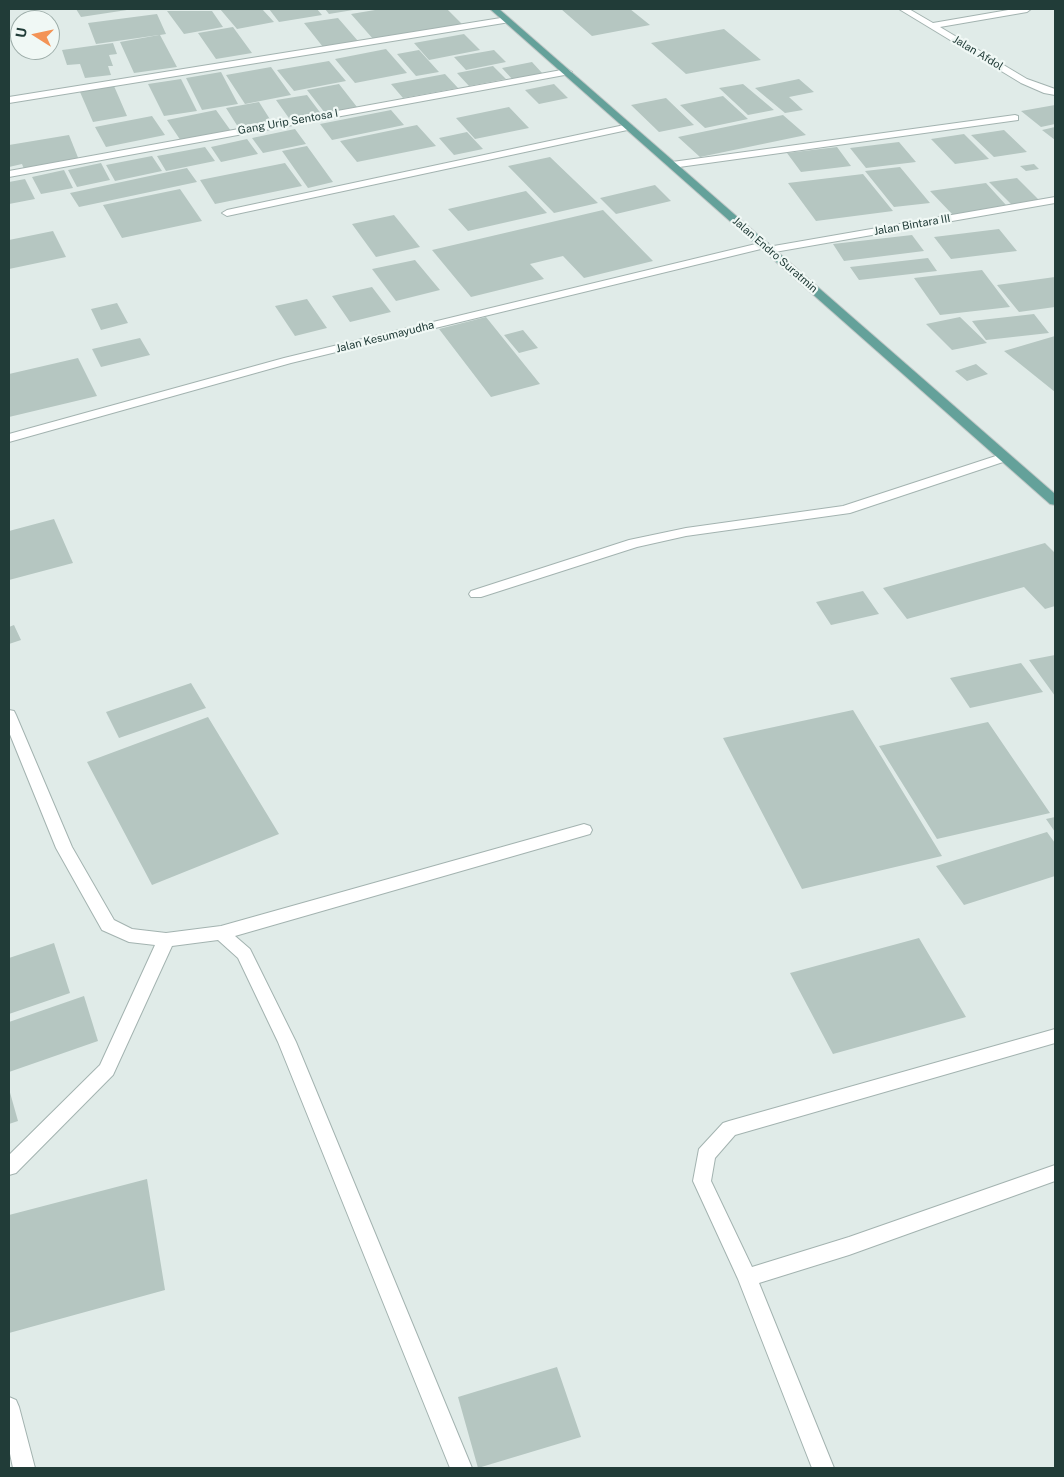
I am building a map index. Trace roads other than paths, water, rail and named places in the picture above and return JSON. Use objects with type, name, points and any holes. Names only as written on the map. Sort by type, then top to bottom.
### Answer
[{"type":"main road","name":"Jalan Endro Suratmin","points":[[494,9],[1055,502]]},
{"type":"street","name":"Jalan Afdol","points":[[903,9],[1024,80],[1047,91],[1055,92]]},
{"type":"street","points":[[932,26],[1027,9]]},
{"type":"street","points":[[9,100],[507,20]]},
{"type":"street","name":"Gang Urip Sentosa I","points":[[9,174],[279,123],[567,72]]},
{"type":"street","points":[[672,164],[1015,118]]},
{"type":"street","points":[[227,213],[629,127]]},
{"type":"street","name":"Jalan Bintara III","points":[[766,247],[1055,200]]},
{"type":"street","name":"Jalan Kesumayudha","points":[[9,438],[288,360],[766,247]]},
{"type":"street","points":[[476,594],[634,543],[686,532],[845,510],[1005,457]]},
{"type":"street","points":[[9,715],[64,848],[108,925],[130,935],[166,940],[221,933],[584,830]]},
{"type":"street","points":[[221,933],[244,954],[286,1042],[461,1468]]},
{"type":"street","points":[[9,1167],[107,1070],[166,940]]},
{"type":"street","points":[[823,1468],[747,1278],[702,1181],[706,1155],[729,1129],[1055,1036]]},
{"type":"street","points":[[747,1278],[849,1246],[1055,1173]]},
{"type":"street","points":[[9,1407],[24,1468]]}]
